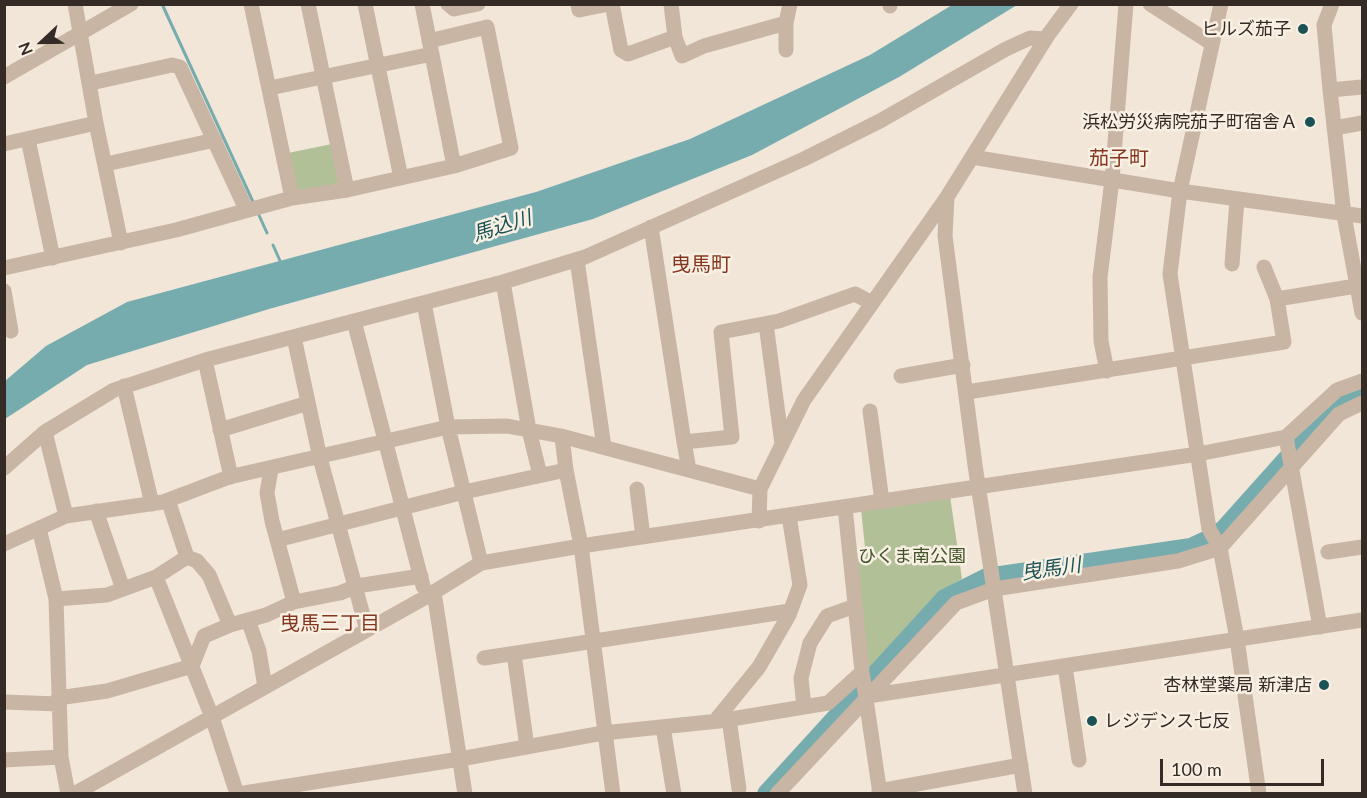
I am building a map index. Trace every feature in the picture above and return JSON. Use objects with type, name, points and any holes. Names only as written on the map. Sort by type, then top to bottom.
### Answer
[{"type":"street","points":[[75,4],[91,83],[96,123],[121,243]]},
{"type":"street","points":[[4,77],[131,4]]},
{"type":"street","points":[[251,4],[292,198]]},
{"type":"street","points":[[308,4],[347,190]]},
{"type":"street","points":[[365,4],[401,178]]},
{"type":"street","points":[[422,4],[454,166]]},
{"type":"street","points":[[448,4],[454,9],[478,4]]},
{"type":"street","points":[[578,4],[579,10],[610,4],[621,50],[628,54],[675,37]]},
{"type":"street","points":[[671,4],[675,37],[682,56],[704,46],[786,23]]},
{"type":"street","points":[[786,50],[786,23],[790,4]]},
{"type":"street","points":[[759,520],[760,489],[804,400],[947,197],[1045,39],[1071,4]]},
{"type":"street","points":[[1107,371],[1101,341],[1100,277],[1112,180],[1126,4]]},
{"type":"street","points":[[1150,4],[1211,43]]},
{"type":"street","points":[[1221,4],[1180,192],[1170,274],[1209,529],[1219,545],[1237,639],[1259,794]]},
{"type":"street","points":[[1332,4],[1324,25],[1330,90],[1344,215],[1360,285],[1362,313]]},
{"type":"street","points":[[4,268],[176,230],[292,198],[347,190],[454,166],[511,148],[487,27],[377,64],[270,88]]},
{"type":"street","points":[[4,468],[45,432],[76,411],[124,386],[205,360],[503,282],[576,260],[804,159],[880,121],[1006,49],[1030,38],[1045,39]]},
{"type":"street","points":[[91,83],[172,65],[180,67],[215,140],[252,208]]},
{"type":"street","points":[[1330,90],[1362,87]]},
{"type":"street","points":[[4,144],[96,123]]},
{"type":"street","points":[[1334,128],[1362,123]]},
{"type":"street","points":[[28,139],[53,258]]},
{"type":"street","points":[[106,164],[215,140]]},
{"type":"street","points":[[972,158],[1180,192],[1362,216]]},
{"type":"street","points":[[947,197],[945,236],[978,487],[1025,794]]},
{"type":"street","points":[[1232,264],[1237,200]]},
{"type":"street","points":[[651,227],[689,470]]},
{"type":"street","points":[[576,260],[604,447]]},
{"type":"street","points":[[967,392],[1284,342],[1277,298],[1264,267]]},
{"type":"street","points":[[503,282],[529,430],[540,475]]},
{"type":"street","points":[[1277,298],[1360,285]]},
{"type":"street","points":[[4,291],[11,331]]},
{"type":"street","points":[[684,442],[732,437],[721,332],[766,324],[813,311],[855,294],[872,303]]},
{"type":"street","points":[[424,303],[448,427],[481,563]]},
{"type":"street","points":[[354,321],[402,508],[421,576],[430,595],[465,794]]},
{"type":"street","points":[[766,324],[782,444]]},
{"type":"street","points":[[294,337],[320,458],[357,586],[367,630]]},
{"type":"street","points":[[205,360],[231,477]]},
{"type":"street","points":[[901,376],[963,365]]},
{"type":"street","points":[[74,794],[430,595],[481,563],[581,546],[1287,442],[1337,390],[1362,381]]},
{"type":"street","points":[[124,386],[152,504]]},
{"type":"street","points":[[220,430],[308,403]]},
{"type":"street","points":[[777,794],[865,685],[956,603],[993,582],[1178,561],[1219,545],[1339,414],[1362,403]]},
{"type":"street","points":[[870,411],[882,501]]},
{"type":"street","points":[[4,544],[66,516],[152,504],[231,477],[448,427],[507,426],[562,436],[760,489]]},
{"type":"street","points":[[45,432],[66,516]]},
{"type":"street","points":[[562,436],[566,470],[581,546],[603,734],[613,794]]},
{"type":"street","points":[[1287,442],[1320,627]]},
{"type":"street","points":[[271,469],[267,493],[294,602]]},
{"type":"street","points":[[277,540],[464,492],[566,470]]},
{"type":"street","points":[[637,489],[644,537]]},
{"type":"street","points":[[168,500],[187,557],[197,561],[209,575],[230,624]]},
{"type":"street","points":[[845,507],[879,792],[1021,765]]},
{"type":"street","points":[[96,511],[123,590]]},
{"type":"street","points":[[739,789],[722,720],[759,667],[790,611],[800,585],[789,516]]},
{"type":"street","points":[[39,528],[56,599],[61,757],[68,794]]},
{"type":"street","points":[[1328,552],[1362,547]]},
{"type":"street","points":[[56,599],[107,595],[123,590],[156,577],[187,557]]},
{"type":"street","points":[[192,666],[204,636],[230,624],[248,620],[294,602],[340,593],[357,586],[421,576]]},
{"type":"street","points":[[156,577],[212,717],[237,794],[603,734],[722,720],[828,703],[865,685],[1007,675],[1362,620]]},
{"type":"street","points":[[804,707],[801,678],[810,643],[827,616],[855,606]]},
{"type":"street","points":[[484,658],[790,611]]},
{"type":"street","points":[[248,620],[259,651],[265,687]]},
{"type":"street","points":[[514,654],[527,747]]},
{"type":"street","points":[[4,702],[58,701],[107,691],[192,666]]},
{"type":"street","points":[[1065,666],[1079,760]]},
{"type":"street","points":[[663,727],[674,794]]},
{"type":"street","points":[[4,760],[61,757]]},
{"type":"green space","points":[[332,144],[341,183],[296,192],[288,153]]},
{"type":"green space","name":"ひくま南公園","points":[[950,496],[962,579],[948,587],[870,677],[855,559],[866,557],[861,509]]},
{"type":"water","name":"馬込川","points":[[952,5],[1017,5],[899,77],[752,155],[593,219],[269,309],[87,365],[5,419],[5,381],[46,346],[127,302],[536,192],[690,139],[870,55]]},
{"type":"waterway","points":[[162,4],[254,204]]},
{"type":"waterway","points":[[258,213],[267,233]]},
{"type":"waterway","points":[[273,245],[281,263]]},
{"type":"waterway","name":"曳馬川","points":[[767,794],[945,599],[987,578],[1191,548],[1208,540],[1224,530],[1335,406],[1362,394]]},
{"type":"place","name":"ヒルズ茄子","points":[[1303,29]]},
{"type":"place","name":"浜松労災病院茄子町宿舎Ａ","points":[[1310,122]]},
{"type":"place","name":"杏林堂薬局 新津店","points":[[1324,685]]},
{"type":"place","name":"レジデンス七反","points":[[1092,721]]},
{"type":"district","name":"茄子町","points":[[1119,159]]},
{"type":"district","name":"曳馬町","points":[[701,265]]},
{"type":"district","name":"曳馬三丁目","points":[[330,624]]}]
